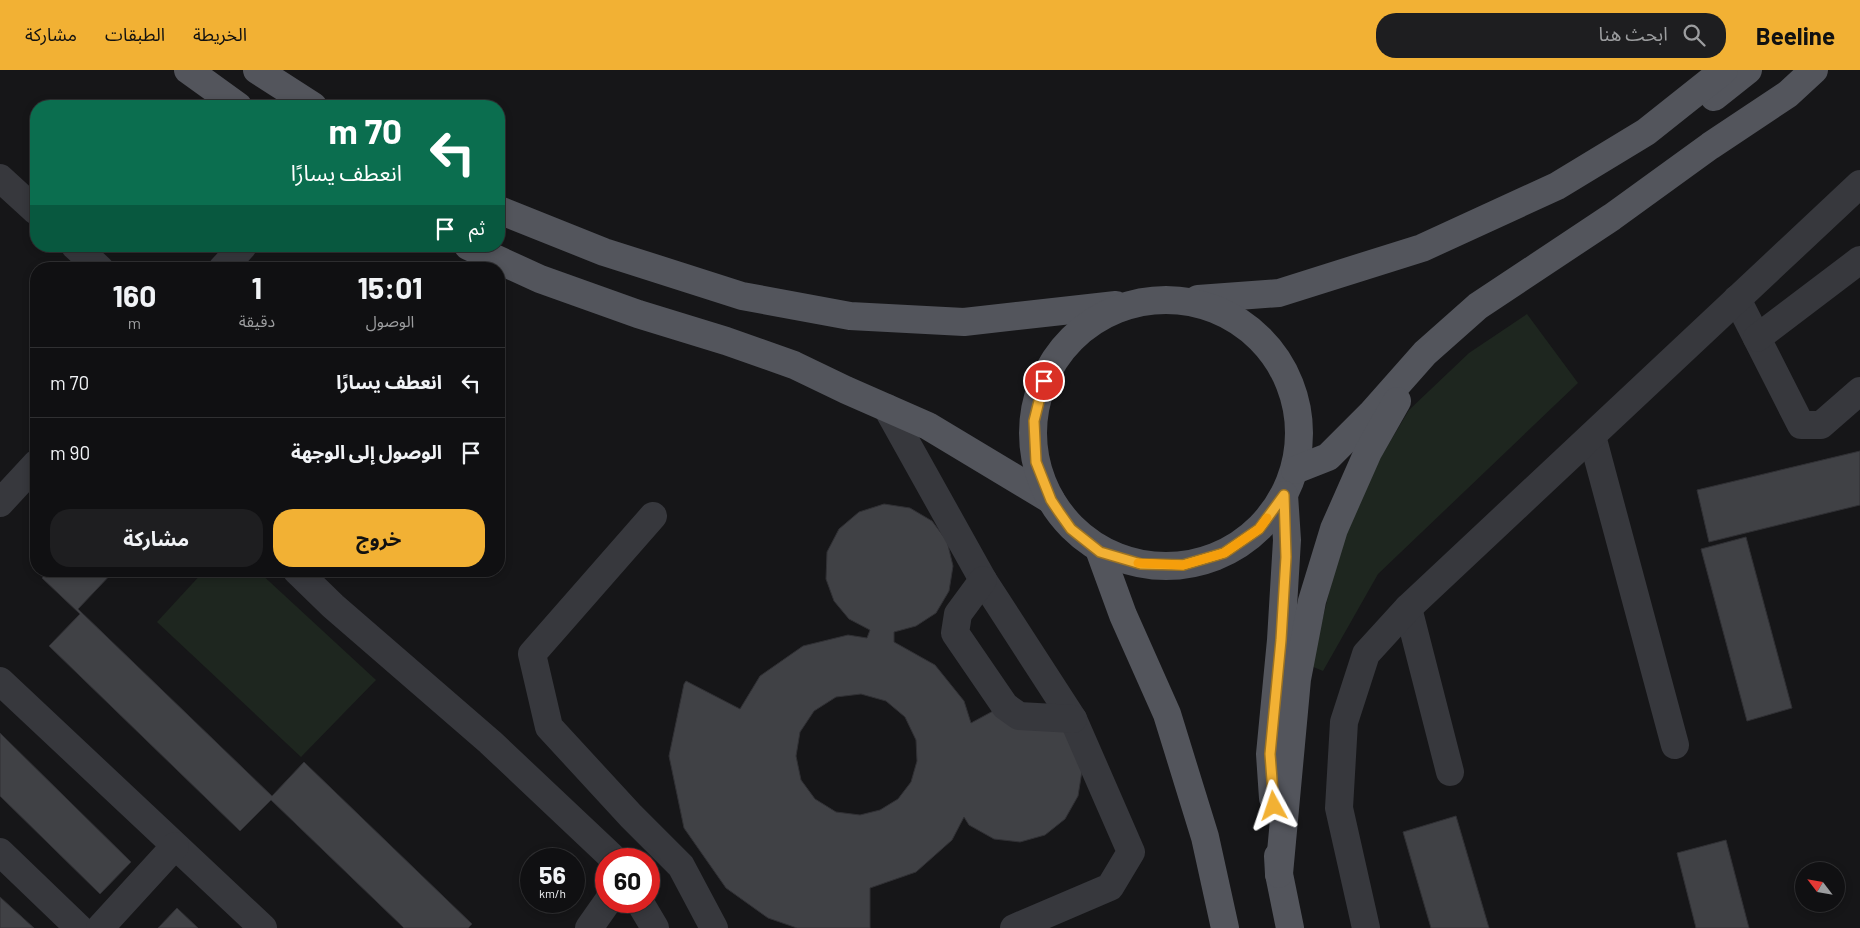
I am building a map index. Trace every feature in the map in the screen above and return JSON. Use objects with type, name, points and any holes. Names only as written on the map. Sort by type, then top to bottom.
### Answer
[{"type":"main road","points":[[188,70],[230,100]]},
{"type":"main road","points":[[258,70],[303,100]]},
{"type":"main road","points":[[1646,132],[1724,70]]},
{"type":"main road","points":[[505,213],[518,220],[604,252],[742,296],[850,316],[964,322],[1134,303],[1278,293],[1422,248],[1557,186],[1646,132],[1702,106],[1748,70]]},
{"type":"main road","points":[[1710,146],[1788,70]]},
{"type":"main road","points":[[1295,470],[1328,457],[1371,414],[1425,353],[1478,306],[1612,217],[1710,146],[1788,94],[1814,70]]},
{"type":"main road","points":[[481,252],[502,262]]},
{"type":"main road","points":[[505,263],[540,280],[794,365],[928,426],[1051,500]]},
{"type":"main road","points":[[1134,303],[1097,319],[1066,346],[1044,381],[1034,421],[1036,462],[1051,500],[1071,529],[1100,552],[1141,564],[1183,565],[1224,553],[1259,529],[1284,495],[1295,470],[1299,424],[1288,379],[1263,340],[1225,313],[1181,300]]},
{"type":"main road","points":[[1280,874],[1297,679],[1312,601],[1334,530],[1368,452],[1425,353]]},
{"type":"main road","points":[[1284,495],[1285,568],[1281,640],[1270,754],[1280,874],[1290,928]]},
{"type":"main road","points":[[1100,552],[1123,615],[1167,714],[1206,837],[1225,928]]},
{"type":"street","points":[[0,178],[30,206]]},
{"type":"street","points":[[1366,928],[1339,808],[1344,722],[1366,654],[1408,608],[1860,184]]},
{"type":"street","points":[[82,252],[92,262]]},
{"type":"street","points":[[228,262],[238,252]]},
{"type":"street","points":[[1757,338],[1860,260]]},
{"type":"street","points":[[1738,298],[1801,425],[1821,425],[1860,391]]},
{"type":"street","points":[[887,408],[983,580],[1073,719],[1132,852],[1110,887],[1014,928]]},
{"type":"street","points":[[1592,436],[1675,745]]},
{"type":"street","points":[[0,503],[30,470]]},
{"type":"street","points":[[653,516],[532,654],[548,727],[631,816],[681,866],[714,928]]},
{"type":"street","points":[[303,577],[611,848]]},
{"type":"street","points":[[983,580],[958,614],[955,633],[1005,706],[1018,716],[1073,719]]},
{"type":"street","points":[[1408,608],[1450,772]]},
{"type":"street","points":[[0,681],[263,928]]},
{"type":"street","points":[[100,928],[175,846]]},
{"type":"street","points":[[0,852],[79,928]]},
{"type":"street","points":[[589,928],[600,913]]},
{"type":"street","points":[[646,913],[655,928]]},
{"type":"shaded area","points":[[1527,314],[1578,383],[1378,574],[1323,671],[1311,666],[1339,552],[1373,470],[1409,410],[1469,353]]},
{"type":"shaded area","points":[[198,577],[264,577],[376,680],[301,757],[157,622]]},
{"type":"building","points":[[1860,451],[1860,505],[1709,542],[1697,490]]},
{"type":"building","points":[[884,504],[910,508],[932,521],[947,541],[953,566],[949,591],[936,613],[916,626],[894,632],[894,642],[935,665],[964,701],[971,723],[995,710],[1063,727],[1082,771],[1078,796],[1065,819],[1045,835],[1020,842],[994,839],[969,825],[964,817],[952,840],[916,872],[870,888],[870,928],[797,928],[768,918],[726,888],[684,828],[669,756],[686,681],[740,709],[760,676],[803,646],[848,635],[867,638],[870,630],[849,619],[834,601],[826,579],[827,552],[839,529],[859,512]],"holes":[[[861,694],[886,701],[905,717],[916,740],[917,761],[911,782],[898,799],[880,810],[860,815],[836,812],[815,799],[801,780],[796,756],[800,732],[814,711],[836,697]]]},
{"type":"building","points":[[1746,537],[1792,708],[1747,721],[1701,549]]},
{"type":"building","points":[[108,577],[78,609],[272,796],[304,762],[472,924],[468,928],[404,928],[271,800],[240,831],[49,646],[80,614],[42,578]]},
{"type":"building","points":[[0,733],[131,862],[100,894],[0,796]]},
{"type":"building","points":[[1456,816],[1489,928],[1431,928],[1403,832]]},
{"type":"building","points":[[1726,840],[1749,928],[1696,928],[1677,853]]},
{"type":"building","points":[[0,897],[34,928],[0,928]]},
{"type":"building","points":[[177,908],[198,928],[158,928]]},
{"type":"slow traffic","points":[[1138,563],[1183,565],[1224,553],[1259,529],[1267,518]]},
{"type":"route","points":[[1044,381],[1034,421],[1036,462],[1051,500],[1071,529],[1100,552],[1141,564],[1183,565],[1224,553],[1259,529],[1284,495],[1286,557],[1281,640],[1270,754],[1274,806]]}]
